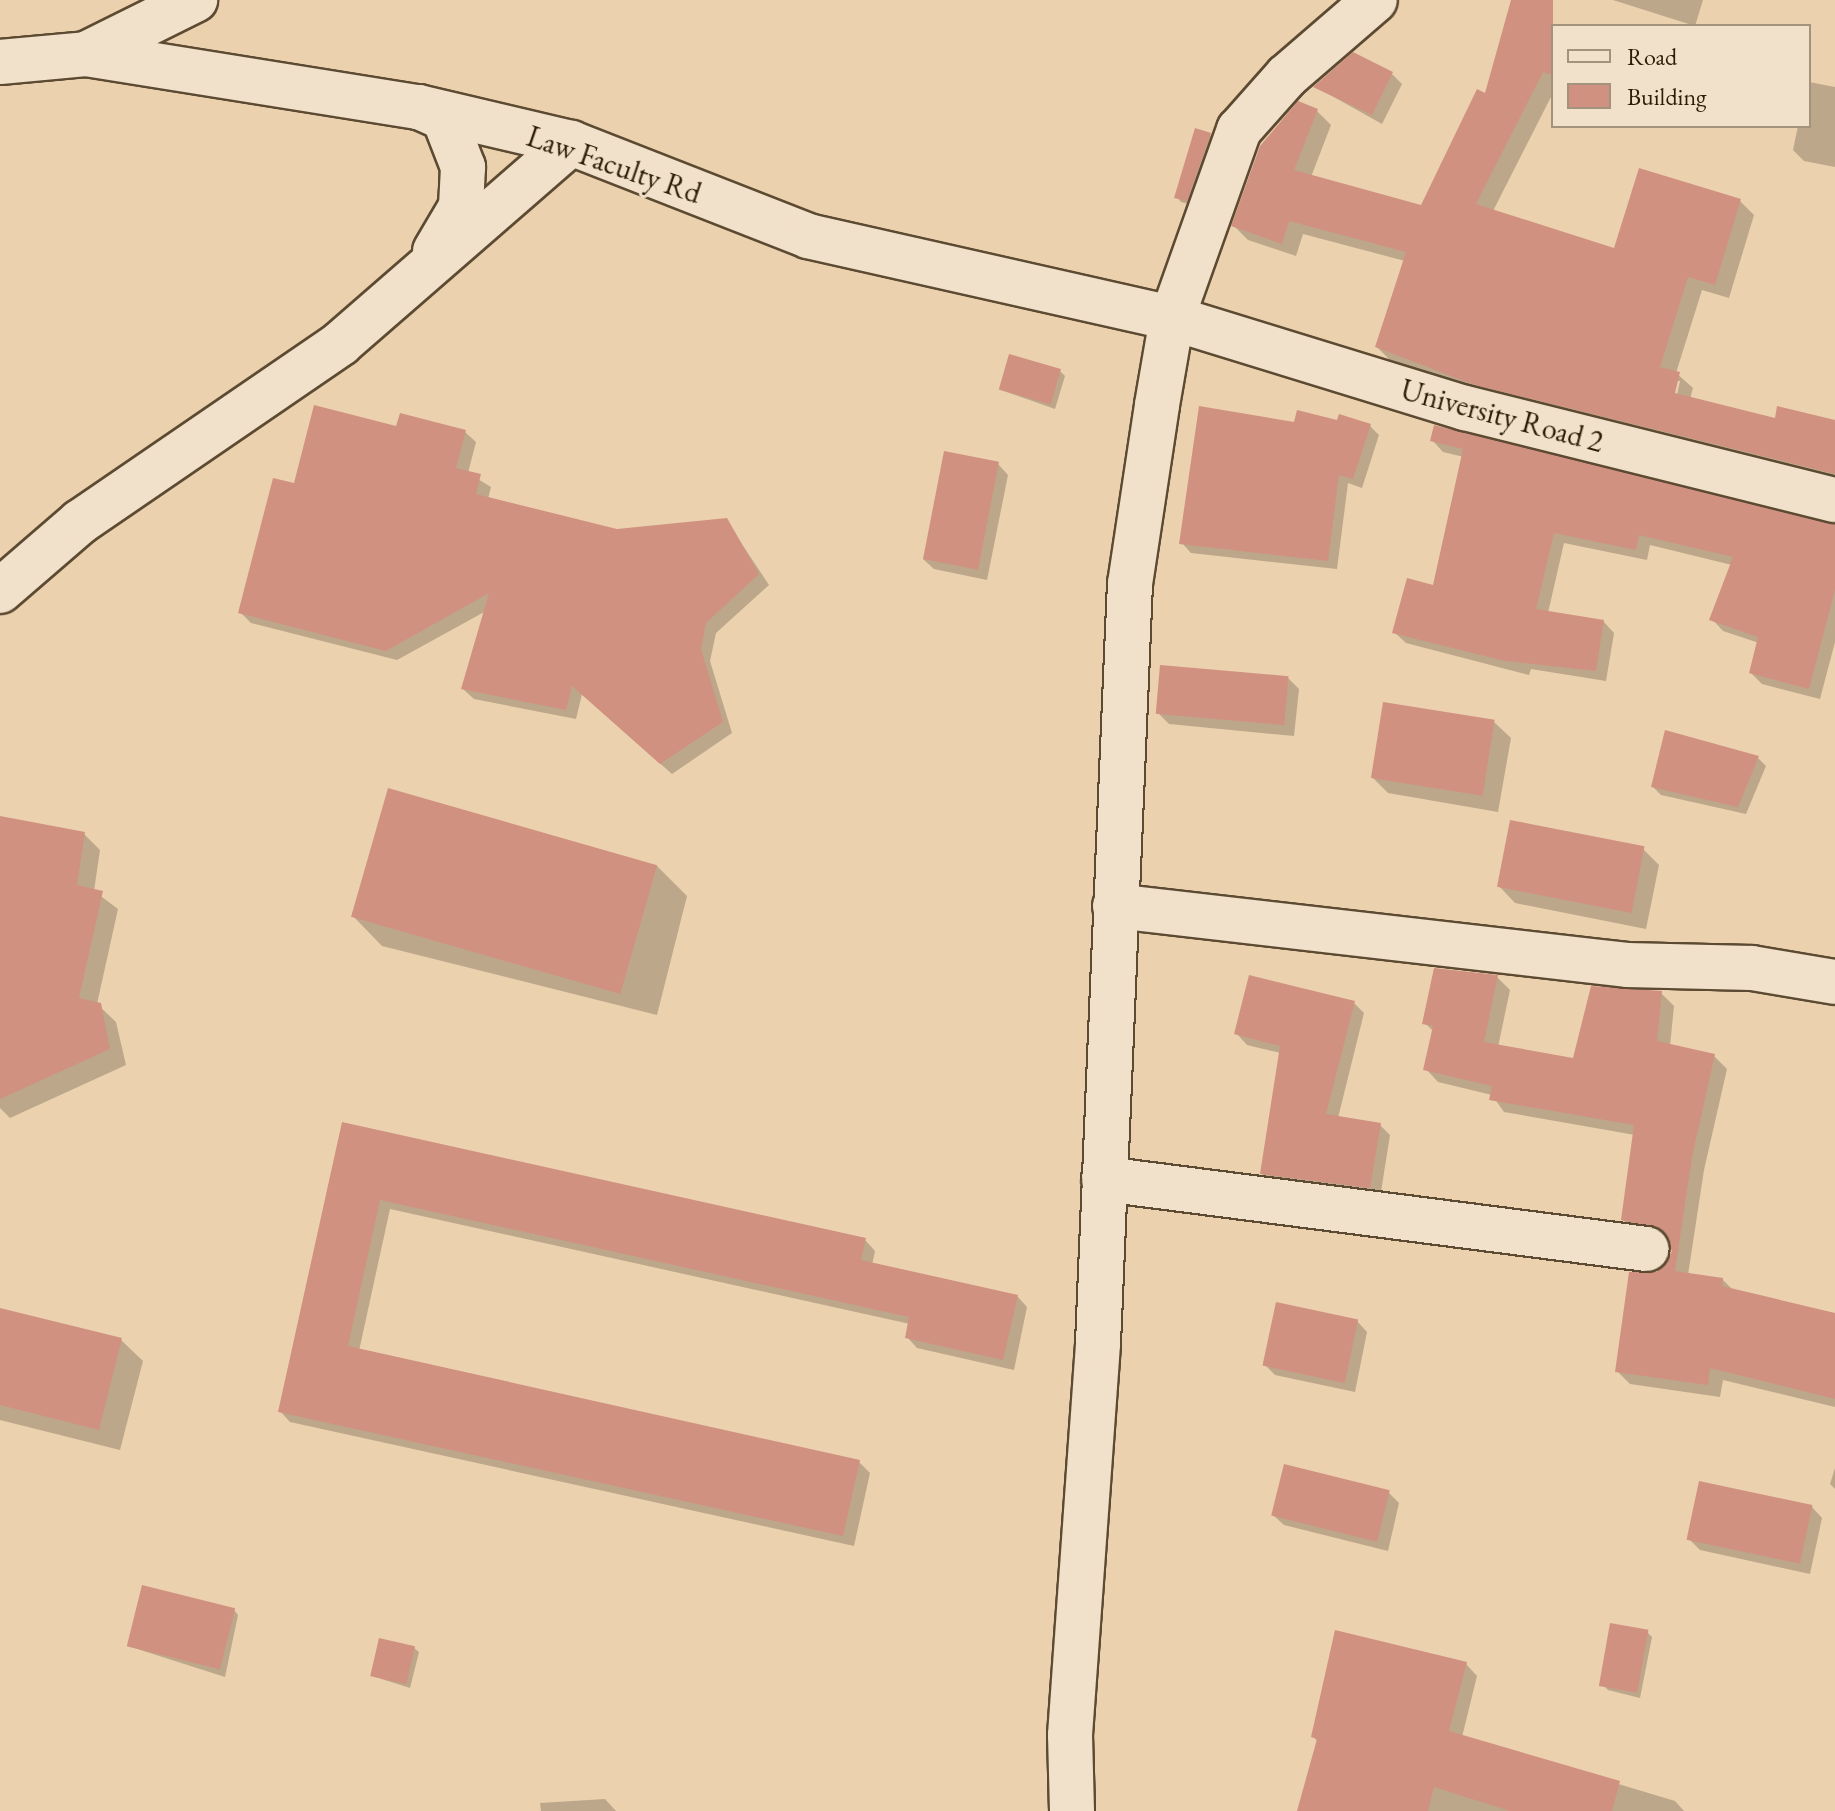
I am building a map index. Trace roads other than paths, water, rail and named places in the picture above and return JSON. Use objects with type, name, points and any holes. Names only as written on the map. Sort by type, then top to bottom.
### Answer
[{"type":"street","points":[[86,54],[195,0]]},
{"type":"street","points":[[1072,1811],[1070,1735],[1104,1179],[1130,584],[1172,318],[1239,130],[1287,76],[1375,0]]},
{"type":"street","name":"Law Faculty Rd","points":[[0,62],[86,54],[418,107],[571,143],[808,236],[1172,318]]},
{"type":"street","points":[[418,107],[444,118],[463,167],[464,188],[461,207],[418,276]]},
{"type":"street","points":[[0,591],[80,522],[341,343],[571,143]]},
{"type":"street","name":"University Road 2","points":[[1172,318],[1465,408],[1835,500]]},
{"type":"street","points":[[1115,906],[1627,965],[1752,968],[1835,982]]},
{"type":"street","points":[[1104,1179],[1647,1249]]}]
